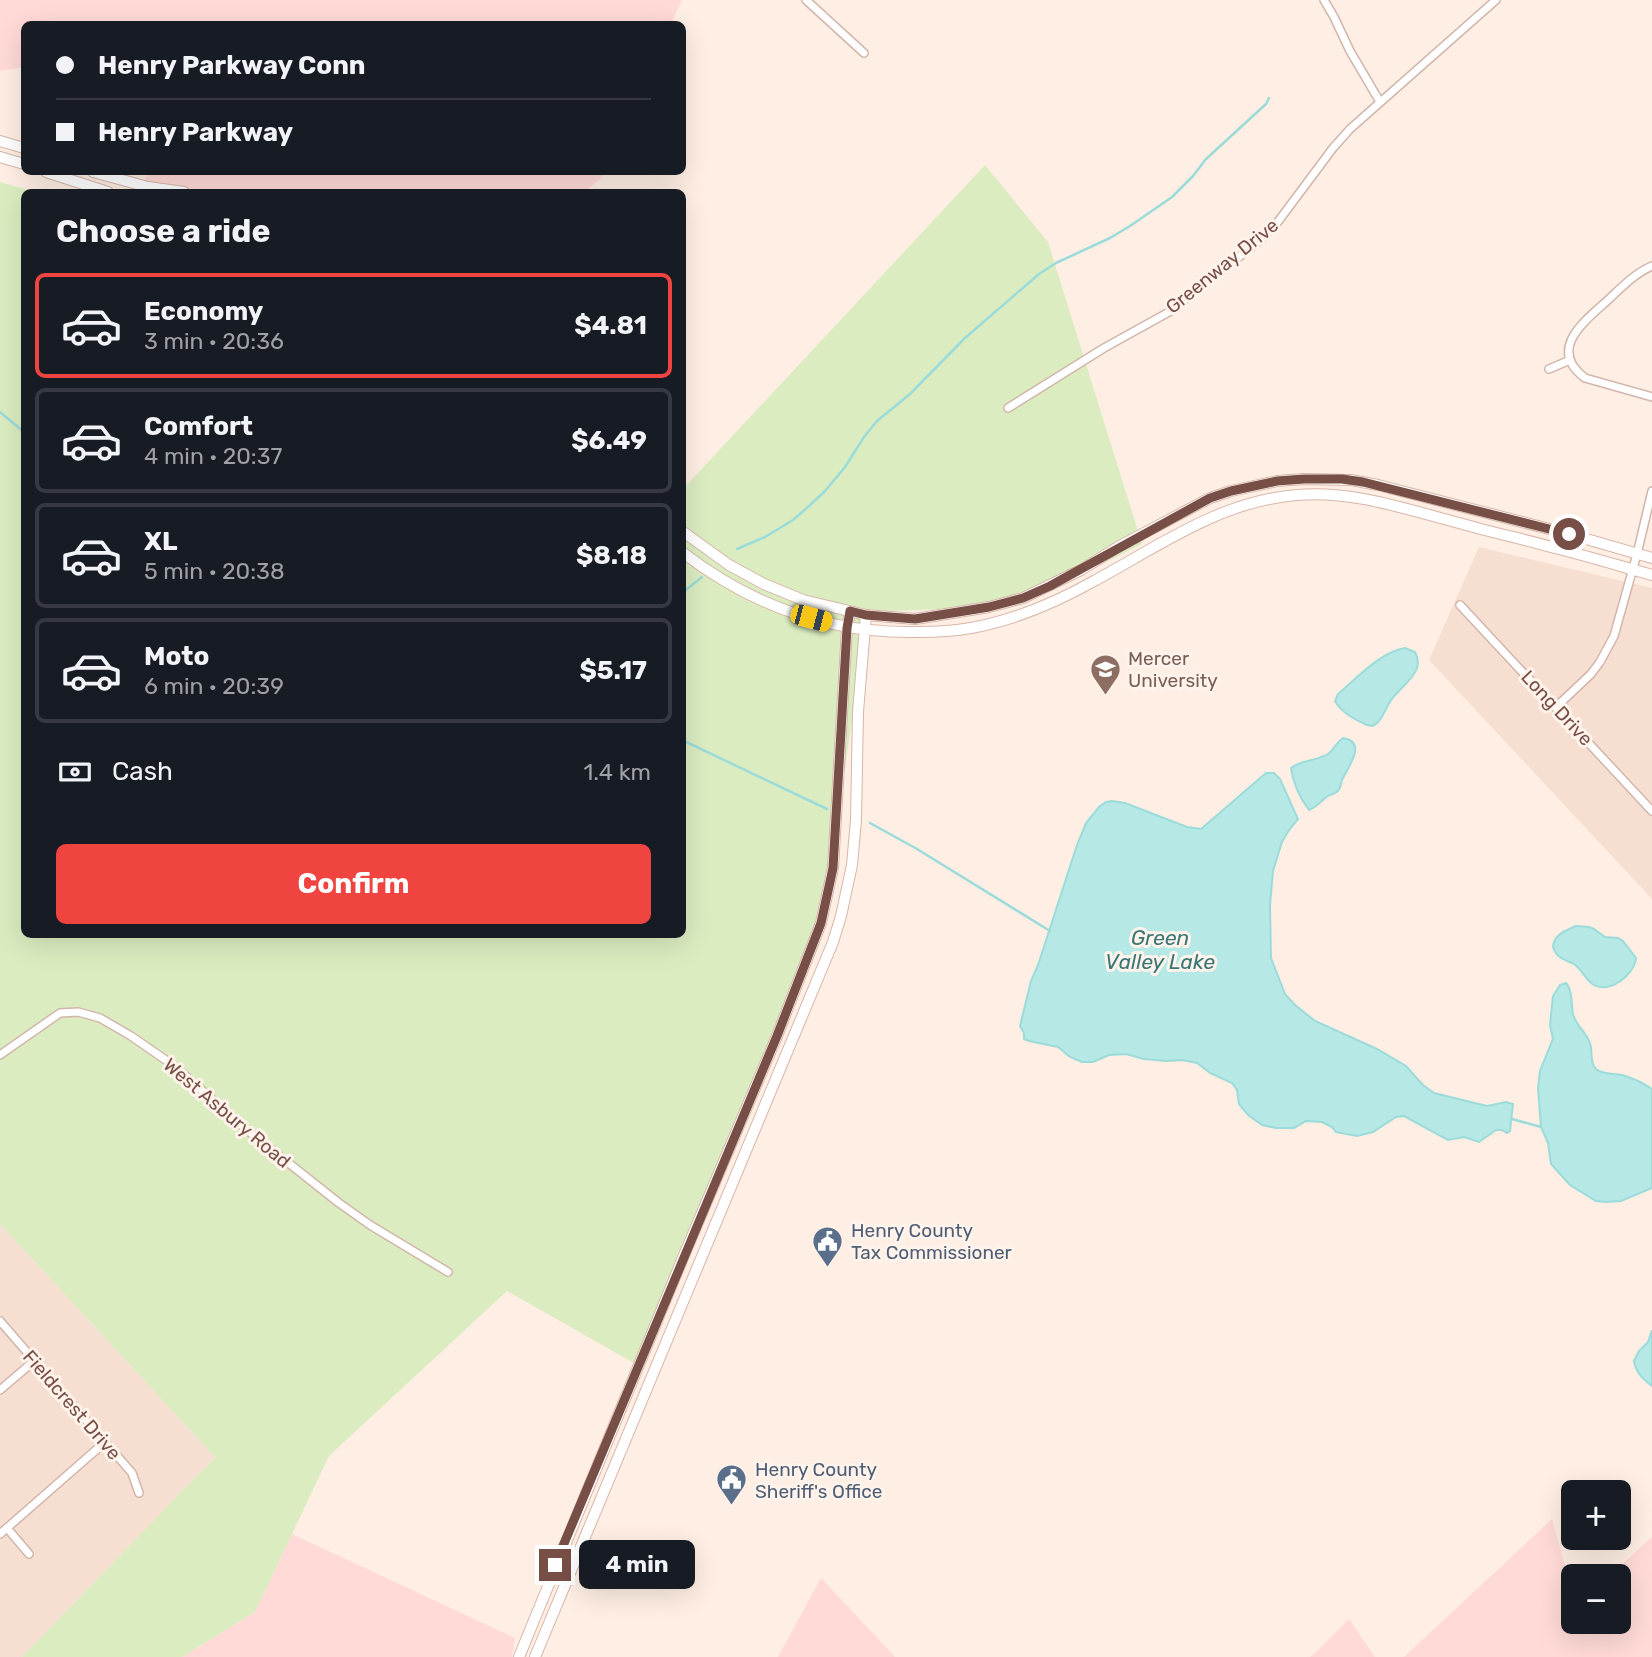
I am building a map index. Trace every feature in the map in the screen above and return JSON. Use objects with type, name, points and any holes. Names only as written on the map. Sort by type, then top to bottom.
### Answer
[{"type":"street","points":[[806,0],[864,53]]},
{"type":"street","points":[[1324,0],[1380,102]]},
{"type":"street","name":"Greenway Drive","points":[[1008,408],[1104,348],[1169,312],[1259,241],[1285,214],[1350,129],[1496,0]]},
{"type":"street","points":[[0,141],[21,147]]},
{"type":"street","points":[[0,157],[21,163]]},
{"type":"street","points":[[55,175],[99,189]]},
{"type":"street","points":[[104,175],[162,189]]},
{"type":"street","points":[[1652,266],[1634,276],[1578,328],[1569,345],[1570,360],[1576,371],[1588,380],[1652,397]]},
{"type":"street","points":[[1549,369],[1570,360]]},
{"type":"street","points":[[686,534],[729,565],[764,584],[803,600],[866,615],[915,619],[989,607],[1023,598],[1081,570],[1210,498],[1253,485],[1304,479],[1342,479],[1371,484],[1652,558]]},
{"type":"street","points":[[1556,707],[1591,674],[1614,636],[1652,491]]},
{"type":"street","points":[[686,555],[711,573],[763,601],[811,618],[864,630],[939,632],[970,628],[1026,614],[1059,600],[1214,515],[1244,505],[1297,495],[1331,494],[1375,501],[1652,575]]},
{"type":"street","name":"Long Drive","points":[[1460,605],[1652,811]]},
{"type":"street","points":[[519,1657],[777,1036],[821,923],[833,868],[850,611]]},
{"type":"street","points":[[535,1657],[833,942],[849,877],[854,842],[858,712],[866,615]]},
{"type":"street","name":"West Asbury Road","points":[[0,1055],[60,1013],[78,1012],[100,1018],[173,1065],[247,1130],[339,1203],[448,1272]]},
{"type":"street","name":"Fieldcrest Drive","points":[[0,1321],[132,1473],[139,1493]]},
{"type":"street","points":[[0,1390],[34,1361]]},
{"type":"street","points":[[29,1554],[3,1531],[104,1443]]},
{"type":"shaded area","points":[[0,0],[682,0],[672,21],[21,21],[21,68],[0,71]]},
{"type":"shaded area","points":[[147,175],[602,175],[588,189],[140,189]]},
{"type":"shaded area","points":[[1479,547],[1652,588],[1652,899],[1429,660]]},
{"type":"shaded area","points":[[0,1224],[215,1457],[22,1657],[0,1657]]},
{"type":"shaded area","points":[[1552,1519],[1565,1564],[1561,1564],[1561,1634],[1631,1634],[1631,1564],[1622,1564],[1652,1537],[1652,1657],[1404,1657]]},
{"type":"shaded area","points":[[292,1534],[515,1638],[512,1657],[182,1657],[255,1612]]},
{"type":"shaded area","points":[[821,1578],[895,1657],[778,1657]]},
{"type":"shaded area","points":[[1349,1619],[1375,1657],[1310,1657],[1314,1654]]},
{"type":"green space","points":[[985,165],[1048,242],[1142,544],[1018,606],[868,612],[819,945],[639,1366],[507,1291],[329,1456],[255,1612],[182,1657],[22,1657],[215,1457],[0,1224],[0,182],[24,189],[21,189],[21,938],[686,938],[686,486]]},
{"type":"water","points":[[1405,648],[1415,652],[1417,668],[1377,723],[1367,725],[1341,709],[1335,701],[1338,694],[1378,660]]},
{"type":"water","points":[[1343,738],[1354,744],[1355,750],[1340,788],[1309,810],[1297,790],[1291,768],[1328,754]]},
{"type":"water","name":"Green Valley Lake","points":[[1266,773],[1274,773],[1280,779],[1298,819],[1282,842],[1273,871],[1270,905],[1271,958],[1285,994],[1315,1021],[1377,1049],[1406,1066],[1434,1093],[1487,1106],[1506,1102],[1513,1104],[1510,1131],[1507,1133],[1496,1130],[1479,1142],[1464,1137],[1448,1140],[1404,1116],[1396,1117],[1373,1132],[1357,1136],[1336,1132],[1322,1122],[1306,1121],[1294,1128],[1276,1128],[1262,1125],[1248,1115],[1239,1104],[1237,1090],[1232,1083],[1210,1073],[1197,1063],[1144,1059],[1126,1054],[1082,1062],[1070,1057],[1058,1047],[1024,1039],[1020,1026],[1031,981],[1077,845],[1086,823],[1099,807],[1112,801],[1125,803],[1187,827],[1201,829]]},
{"type":"water","points":[[1576,926],[1589,927],[1605,937],[1623,941],[1636,958],[1635,964],[1621,981],[1607,987],[1594,985],[1574,964],[1559,956],[1553,947],[1555,939]]},
{"type":"water","points":[[1566,983],[1571,994],[1574,1018],[1590,1043],[1596,1069],[1622,1075],[1652,1089],[1652,1188],[1621,1201],[1596,1201],[1570,1185],[1551,1164],[1548,1143],[1541,1127],[1538,1088],[1540,1071],[1553,1039],[1550,1025],[1553,996],[1560,985]]},
{"type":"water","points":[[1652,1330],[1652,1386],[1640,1375],[1634,1361],[1648,1342]]},
{"type":"waterway","points":[[737,549],[765,537],[793,520],[809,506],[845,467],[877,421],[910,394],[965,338],[1039,274],[1056,263],[1110,238],[1172,197],[1206,159],[1266,104],[1269,98]]},
{"type":"waterway","points":[[0,412],[21,430]]},
{"type":"waterway","points":[[686,590],[702,577]]},
{"type":"waterway","points":[[686,742],[827,809]]},
{"type":"waterway","points":[[870,823],[1050,931]]},
{"type":"waterway","points":[[1512,1119],[1541,1127]]},
{"type":"place","name":"Mercer University","points":[[1105,696]]},
{"type":"place","name":"Henry County Tax Commissioner","points":[[828,1268]]},
{"type":"place","name":"Henry County Sheriff's Office","points":[[732,1507]]},
{"type":"route","points":[[555,1565],[777,1036],[821,923],[833,868],[850,611],[915,619],[989,607],[1023,598],[1081,570],[1210,498],[1277,481],[1342,479],[1363,482],[1569,534]]}]
